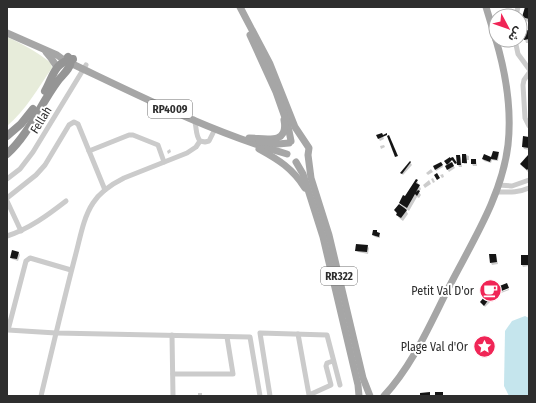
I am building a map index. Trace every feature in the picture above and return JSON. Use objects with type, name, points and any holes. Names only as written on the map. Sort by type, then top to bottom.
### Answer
[{"type":"highway","points":[[7,136],[21,124],[32,110],[49,84],[57,67],[70,62]]},
{"type":"highway","points":[[7,154],[18,141],[70,62]]},
{"type":"main road","points":[[234,7],[259,54],[280,102],[288,126],[290,142],[286,149],[287,154]]},
{"type":"main road","name":"RR322","points":[[240,7],[265,54],[295,128],[309,148],[308,155],[311,178],[329,235],[363,378],[370,396]]},
{"type":"main road","name":"RP4009","points":[[7,33],[70,62],[85,67],[225,128],[249,140],[272,144],[290,142]]},
{"type":"main road","points":[[39,47],[48,53],[57,67]]},
{"type":"main road","points":[[384,396],[398,379],[413,355],[469,249],[497,188],[505,163],[508,144],[509,104],[505,75],[498,48]]},
{"type":"main road","name":"RP4009","points":[[85,67],[194,120],[215,129],[287,154]]},
{"type":"main road","points":[[249,140],[271,140],[279,138],[284,128],[280,102]]},
{"type":"main road","points":[[290,142],[298,139],[305,141]]},
{"type":"main road","points":[[249,140],[289,168],[302,184],[312,201]]},
{"type":"main road","name":"RR322","points":[[287,154],[296,162],[303,174],[323,237],[358,385],[359,396]]},
{"type":"main road","points":[[296,162],[302,161],[308,155]]},
{"type":"street","points":[[517,48],[518,54],[529,69]]},
{"type":"street","name":"Fellah","points":[[7,178],[20,169],[29,157],[85,67]]},
{"type":"street","points":[[528,75],[524,80],[523,85],[525,118],[529,126]]},
{"type":"street","points":[[194,120],[197,135],[200,140],[205,142],[209,141],[215,129]]},
{"type":"street","points":[[7,198],[36,175],[45,165],[70,125],[74,122],[78,124],[105,190]]},
{"type":"street","points":[[89,151],[129,134],[133,134],[158,145],[164,162]]},
{"type":"street","points":[[41,396],[72,270],[87,216],[93,203],[105,190],[124,178],[190,151],[200,140]]},
{"type":"street","points":[[497,188],[512,186],[529,180]]},
{"type":"street","points":[[512,186],[512,192]]},
{"type":"street","points":[[497,188],[512,192],[529,188]]},
{"type":"street","points":[[7,236],[22,231],[47,216],[66,200]]},
{"type":"street","points":[[7,201],[22,231]]},
{"type":"street","points":[[72,270],[30,258],[28,259],[26,261],[7,331],[250,337],[260,396]]},
{"type":"street","points":[[270,396],[260,332],[326,335],[340,385]]},
{"type":"street","points":[[298,334],[309,395],[331,385],[326,366],[327,363],[333,361]]},
{"type":"street","points":[[172,335],[173,396]]},
{"type":"street","points":[[173,374],[233,374],[227,337]]},
{"type":"green space","points":[[7,37],[40,55],[51,63],[52,68],[26,106],[7,126]]},
{"type":"water","points":[[525,316],[529,318],[529,396],[509,396],[504,386],[505,331],[512,321]]},
{"type":"building","points":[[529,7],[529,19],[528,8],[525,8]]},
{"type":"building","points":[[382,133],[383,135],[387,133],[387,135],[378,139],[376,135]]},
{"type":"building","points":[[389,135],[398,156],[395,157],[387,136]]},
{"type":"building","points":[[523,136],[529,137],[529,148],[522,147]]},
{"type":"building","points":[[493,151],[499,152],[497,160],[491,159],[490,162],[482,159],[484,154],[491,157]]},
{"type":"building","points":[[462,154],[466,154],[467,163],[462,163]]},
{"type":"building","points":[[456,155],[460,155],[461,165],[457,165]]},
{"type":"building","points":[[528,155],[529,168],[527,170],[520,164]]},
{"type":"building","points":[[450,157],[453,157],[457,163],[455,164],[452,160],[447,165],[444,161]]},
{"type":"building","points":[[471,159],[476,159],[476,164],[471,164]]},
{"type":"building","points":[[410,161],[411,162],[402,174],[400,173]]},
{"type":"building","points":[[441,162],[443,165],[435,170],[433,166]]},
{"type":"building","points":[[452,162],[454,166],[447,170],[445,166]]},
{"type":"building","points":[[437,173],[440,178],[437,180],[434,175]]},
{"type":"building","points":[[416,179],[418,180],[416,183],[420,185],[416,192],[418,190],[420,191],[417,196],[415,194],[407,208],[399,203],[403,195],[405,196]]},
{"type":"building","points":[[399,204],[407,210],[401,218],[396,215],[397,213],[394,210]]},
{"type":"building","points":[[373,230],[377,230],[377,232],[380,233],[379,237],[372,235]]},
{"type":"building","points":[[356,244],[368,245],[367,252],[355,251]]},
{"type":"building","points":[[12,250],[19,252],[17,259],[10,258]]},
{"type":"building","points":[[489,254],[496,254],[497,262],[490,263]]},
{"type":"building","points":[[521,255],[529,255],[529,265],[521,265]]},
{"type":"building","points":[[507,283],[509,288],[494,294],[492,289]]},
{"type":"building","points":[[485,296],[489,299],[484,306],[480,302]]},
{"type":"building","points":[[430,392],[430,396],[420,396],[420,393]]},
{"type":"building","points":[[435,392],[443,392],[443,396],[435,396]]},
{"type":"place","name":"Petit Val D'or","points":[[490,291]]},
{"type":"place","name":"Plage Val d'Or","points":[[484,347]]}]
